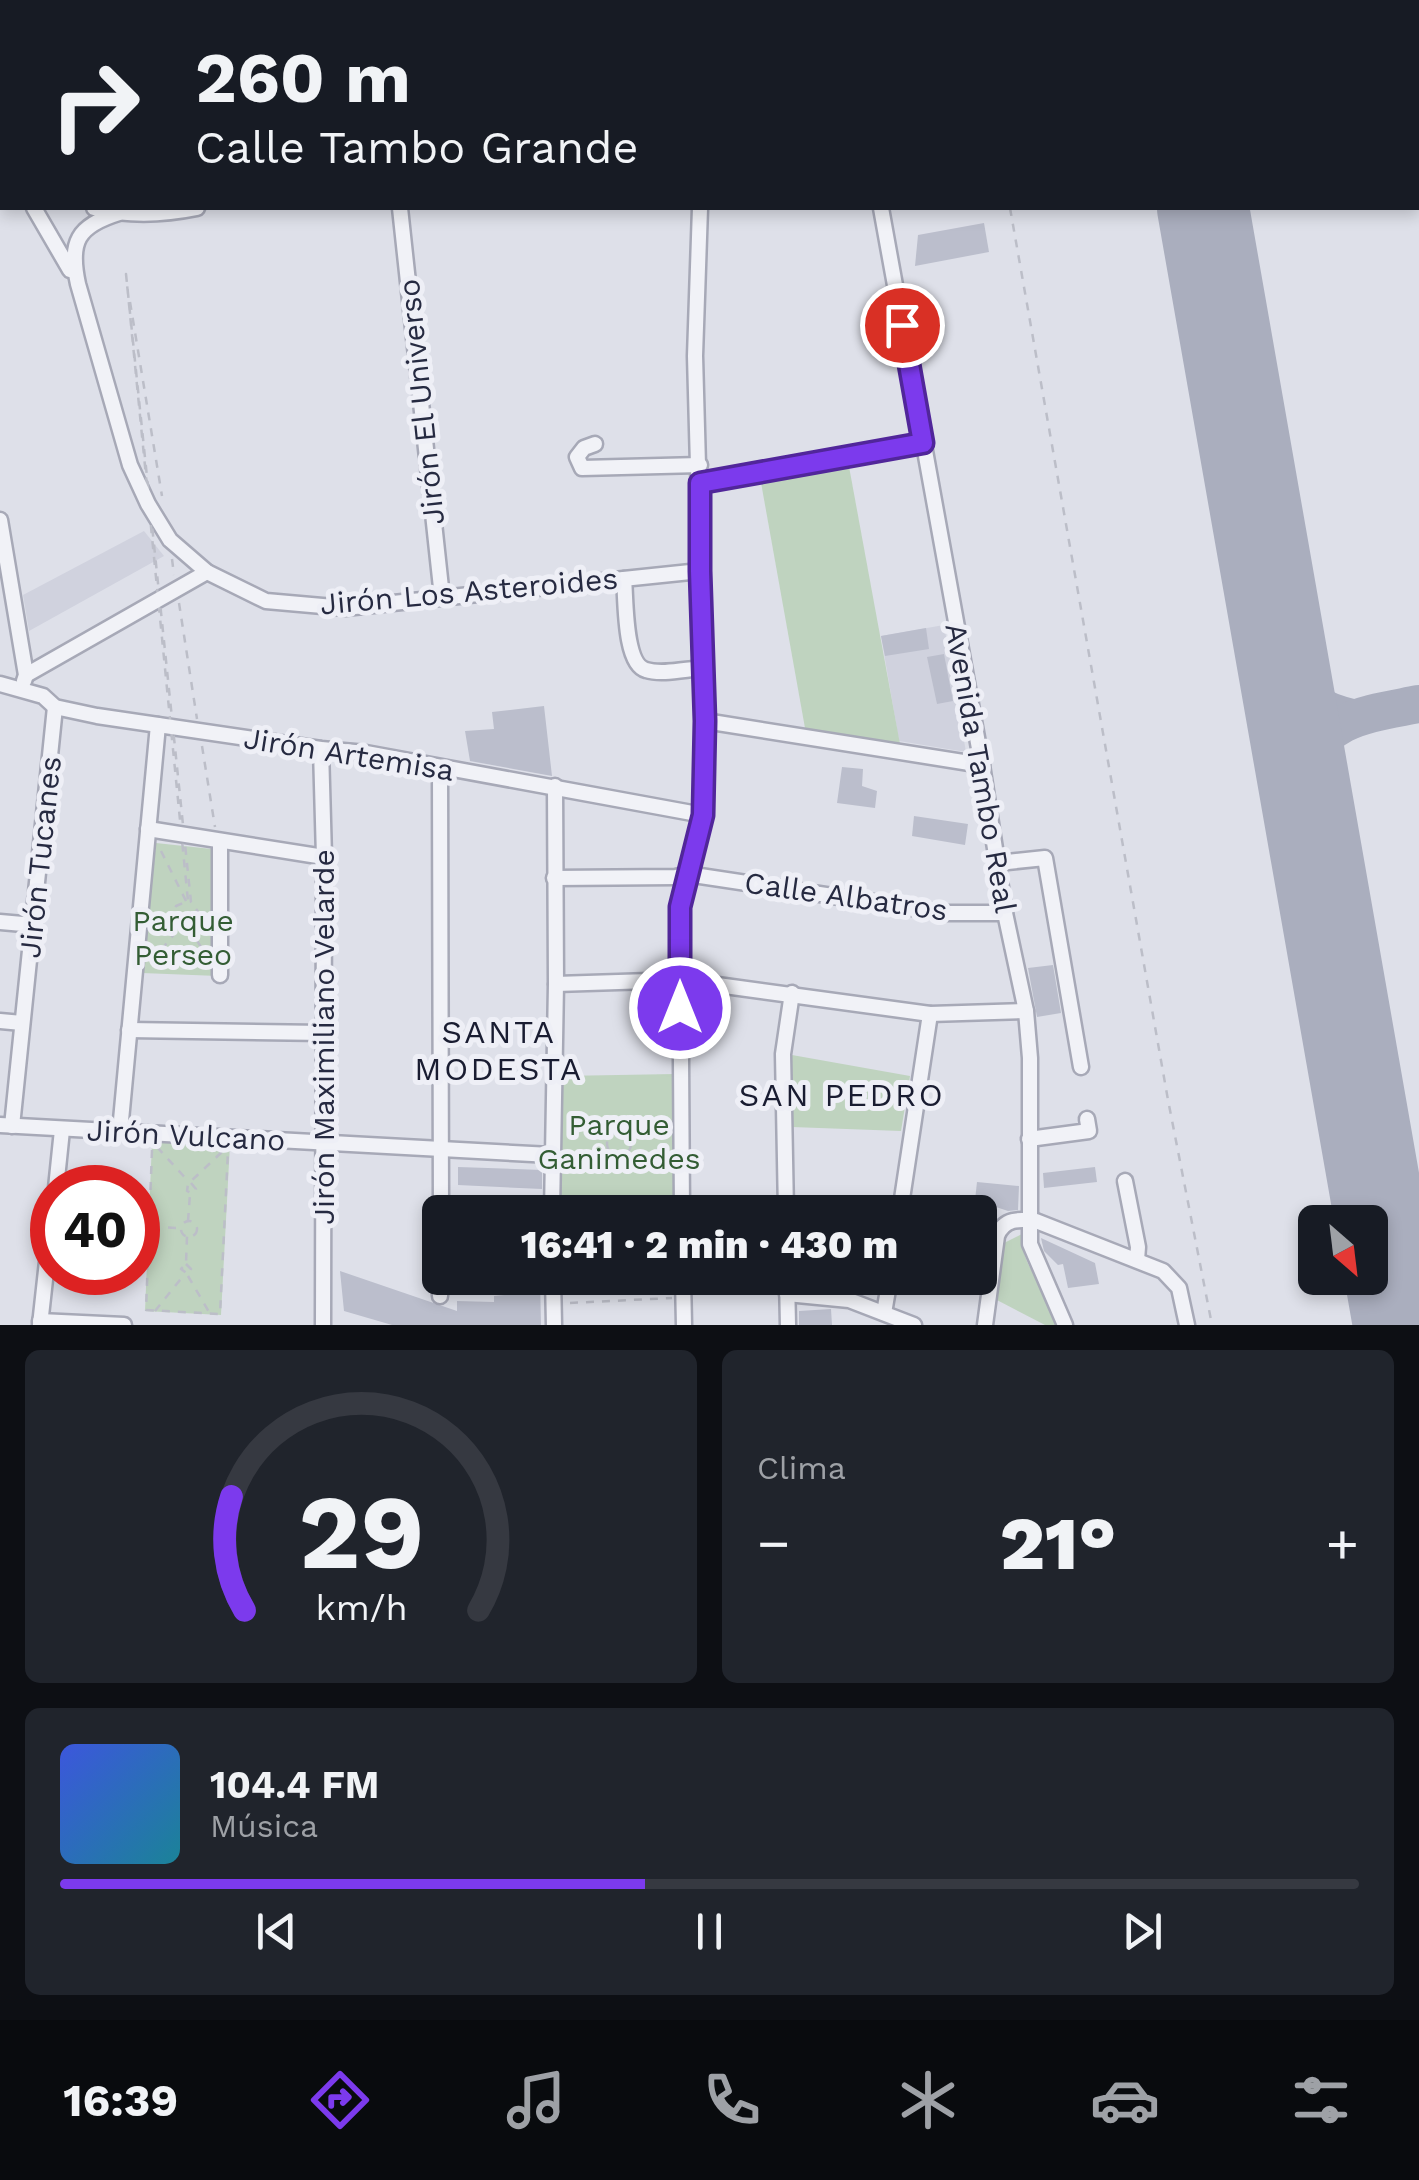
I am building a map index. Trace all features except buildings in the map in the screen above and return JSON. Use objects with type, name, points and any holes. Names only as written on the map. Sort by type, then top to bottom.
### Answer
[{"type":"street","points":[[35,210],[78,284]]},
{"type":"street","points":[[104,210],[183,210]]},
{"type":"street","name":"Jirón El Universo","points":[[400,210],[442,597]]},
{"type":"street","points":[[682,1195],[680,907],[703,815],[705,721],[695,356],[700,210]]},
{"type":"street","name":"Avenida Tambo Real","points":[[882,210],[1005,913],[1026,1010],[1031,1250],[1065,1325]]},
{"type":"street","points":[[78,284],[72,255],[78,240],[96,220],[119,213]]},
{"type":"street","name":"Jirón Los Asteroides","points":[[78,284],[130,464],[148,504],[170,540],[207,572],[266,601],[345,608],[700,571]]},
{"type":"street","points":[[700,483],[923,443]]},
{"type":"street","points":[[595,444],[576,457],[582,468],[700,465]]},
{"type":"street","points":[[0,520],[22,682],[207,572]]},
{"type":"street","points":[[624,579],[632,657],[639,667],[650,672],[703,668]]},
{"type":"street","name":"Jirón Artemisa","points":[[0,684],[22,682],[54,707],[321,750],[366,753],[703,815]]},
{"type":"street","name":"Jirón Tucanes","points":[[6,1126],[34,925],[54,707]]},
{"type":"street","points":[[705,721],[982,765]]},
{"type":"street","points":[[120,1132],[158,725]]},
{"type":"street","name":"Jirón Maximiliano Velarde","points":[[321,750],[323,1325]]},
{"type":"street","points":[[440,769],[441,1195]]},
{"type":"street","points":[[552,1195],[555,786]]},
{"type":"street","points":[[148,830],[218,837],[324,857]]},
{"type":"street","points":[[218,837],[220,975]]},
{"type":"street","points":[[998,863],[1045,858],[1081,1068]]},
{"type":"street","name":"Calle Albatros","points":[[554,878],[686,874],[946,913],[1005,913]]},
{"type":"street","points":[[0,922],[34,925]]},
{"type":"street","points":[[556,984],[681,980],[930,1014],[1026,1010]]},
{"type":"street","points":[[786,1195],[783,1054],[792,993]]},
{"type":"street","points":[[903,1195],[930,1014]]},
{"type":"street","points":[[0,1021],[22,1023]]},
{"type":"street","points":[[129,1030],[324,1033]]},
{"type":"street","points":[[1029,1140],[1089,1132],[1087,1120]]},
{"type":"street","name":"Jirón Vulcano","points":[[6,1126],[551,1155]]},
{"type":"street","points":[[58,1165],[62,1130]]},
{"type":"street","points":[[1125,1181],[1138,1248],[1136,1260]]},
{"type":"street","points":[[985,1325],[1000,1226],[1008,1221],[1028,1220],[1163,1271],[1174,1281],[1182,1299],[1186,1325]]},
{"type":"street","points":[[43,1295],[40,1323],[124,1325]]},
{"type":"street","points":[[554,1295],[554,1325]]},
{"type":"street","points":[[684,1295],[684,1325]]},
{"type":"street","points":[[787,1295],[788,1325]]},
{"type":"street","points":[[797,1295],[849,1300],[914,1325]]},
{"type":"street","points":[[884,1313],[887,1295]]},
{"type":"path","points":[[1010,210],[1161,1062],[1212,1325]]},
{"type":"path","points":[[126,274],[163,505]]},
{"type":"path","points":[[169,544],[176,582]]},
{"type":"path","points":[[178,602],[197,717]]},
{"type":"path","points":[[200,736],[218,837]]},
{"type":"path","points":[[158,845],[186,901]]},
{"type":"path","points":[[143,972],[184,925],[220,975]]},
{"type":"path","points":[[619,1132],[626,1135],[631,1146],[620,1156],[611,1153],[607,1145],[610,1135],[619,1132]]},
{"type":"path","points":[[152,1165],[153,1143],[196,1189],[190,1192],[188,1220],[181,1228]]},
{"type":"path","points":[[147,1295],[146,1310],[220,1314],[228,1145],[190,1184]]},
{"type":"path","points":[[187,1236],[196,1233],[196,1226],[188,1220]]},
{"type":"path","points":[[160,1227],[181,1228]]},
{"type":"path","points":[[155,1311],[192,1269],[186,1264],[187,1236],[181,1228]]},
{"type":"path","points":[[186,1274],[210,1313]]},
{"type":"path","points":[[554,1303],[684,1298]]},
{"type":"shaded area","points":[[144,531],[164,556],[29,631],[23,595]]},
{"type":"shaded area","points":[[944,625],[966,752],[899,741],[881,636]]},
{"type":"green space","points":[[848,461],[900,744],[805,728],[760,477]]},
{"type":"green space","name":"Parque Perseo","points":[[156,843],[221,850],[218,976],[142,973]]},
{"type":"green space","points":[[792,1055],[910,1076],[901,1131],[792,1127]]},
{"type":"green space","name":"Parque Ganimedes","points":[[675,1074],[678,1195],[560,1195],[561,1076]]},
{"type":"green space","points":[[152,1142],[230,1144],[221,1315],[145,1311],[146,1295],[160,1295],[160,1165],[151,1165]]},
{"type":"green space","points":[[1022,1234],[1025,1255],[1055,1325],[1045,1325],[995,1299],[1002,1244]]},
{"type":"taxiway","points":[[1285,668],[1312,701],[1352,718]]},
{"type":"taxiway","points":[[1303,771],[1312,753],[1336,728],[1366,715],[1419,704]]},
{"type":"runway","points":[[1203,210],[1399,1325]]},
{"type":"district","name":"SANTA MODESTA","points":[[499,1050]]},
{"type":"district","name":"SAN PEDRO","points":[[842,1095]]},
{"type":"route","points":[[680,1008],[680,907],[703,815],[700,483],[923,443],[902,325]]}]
